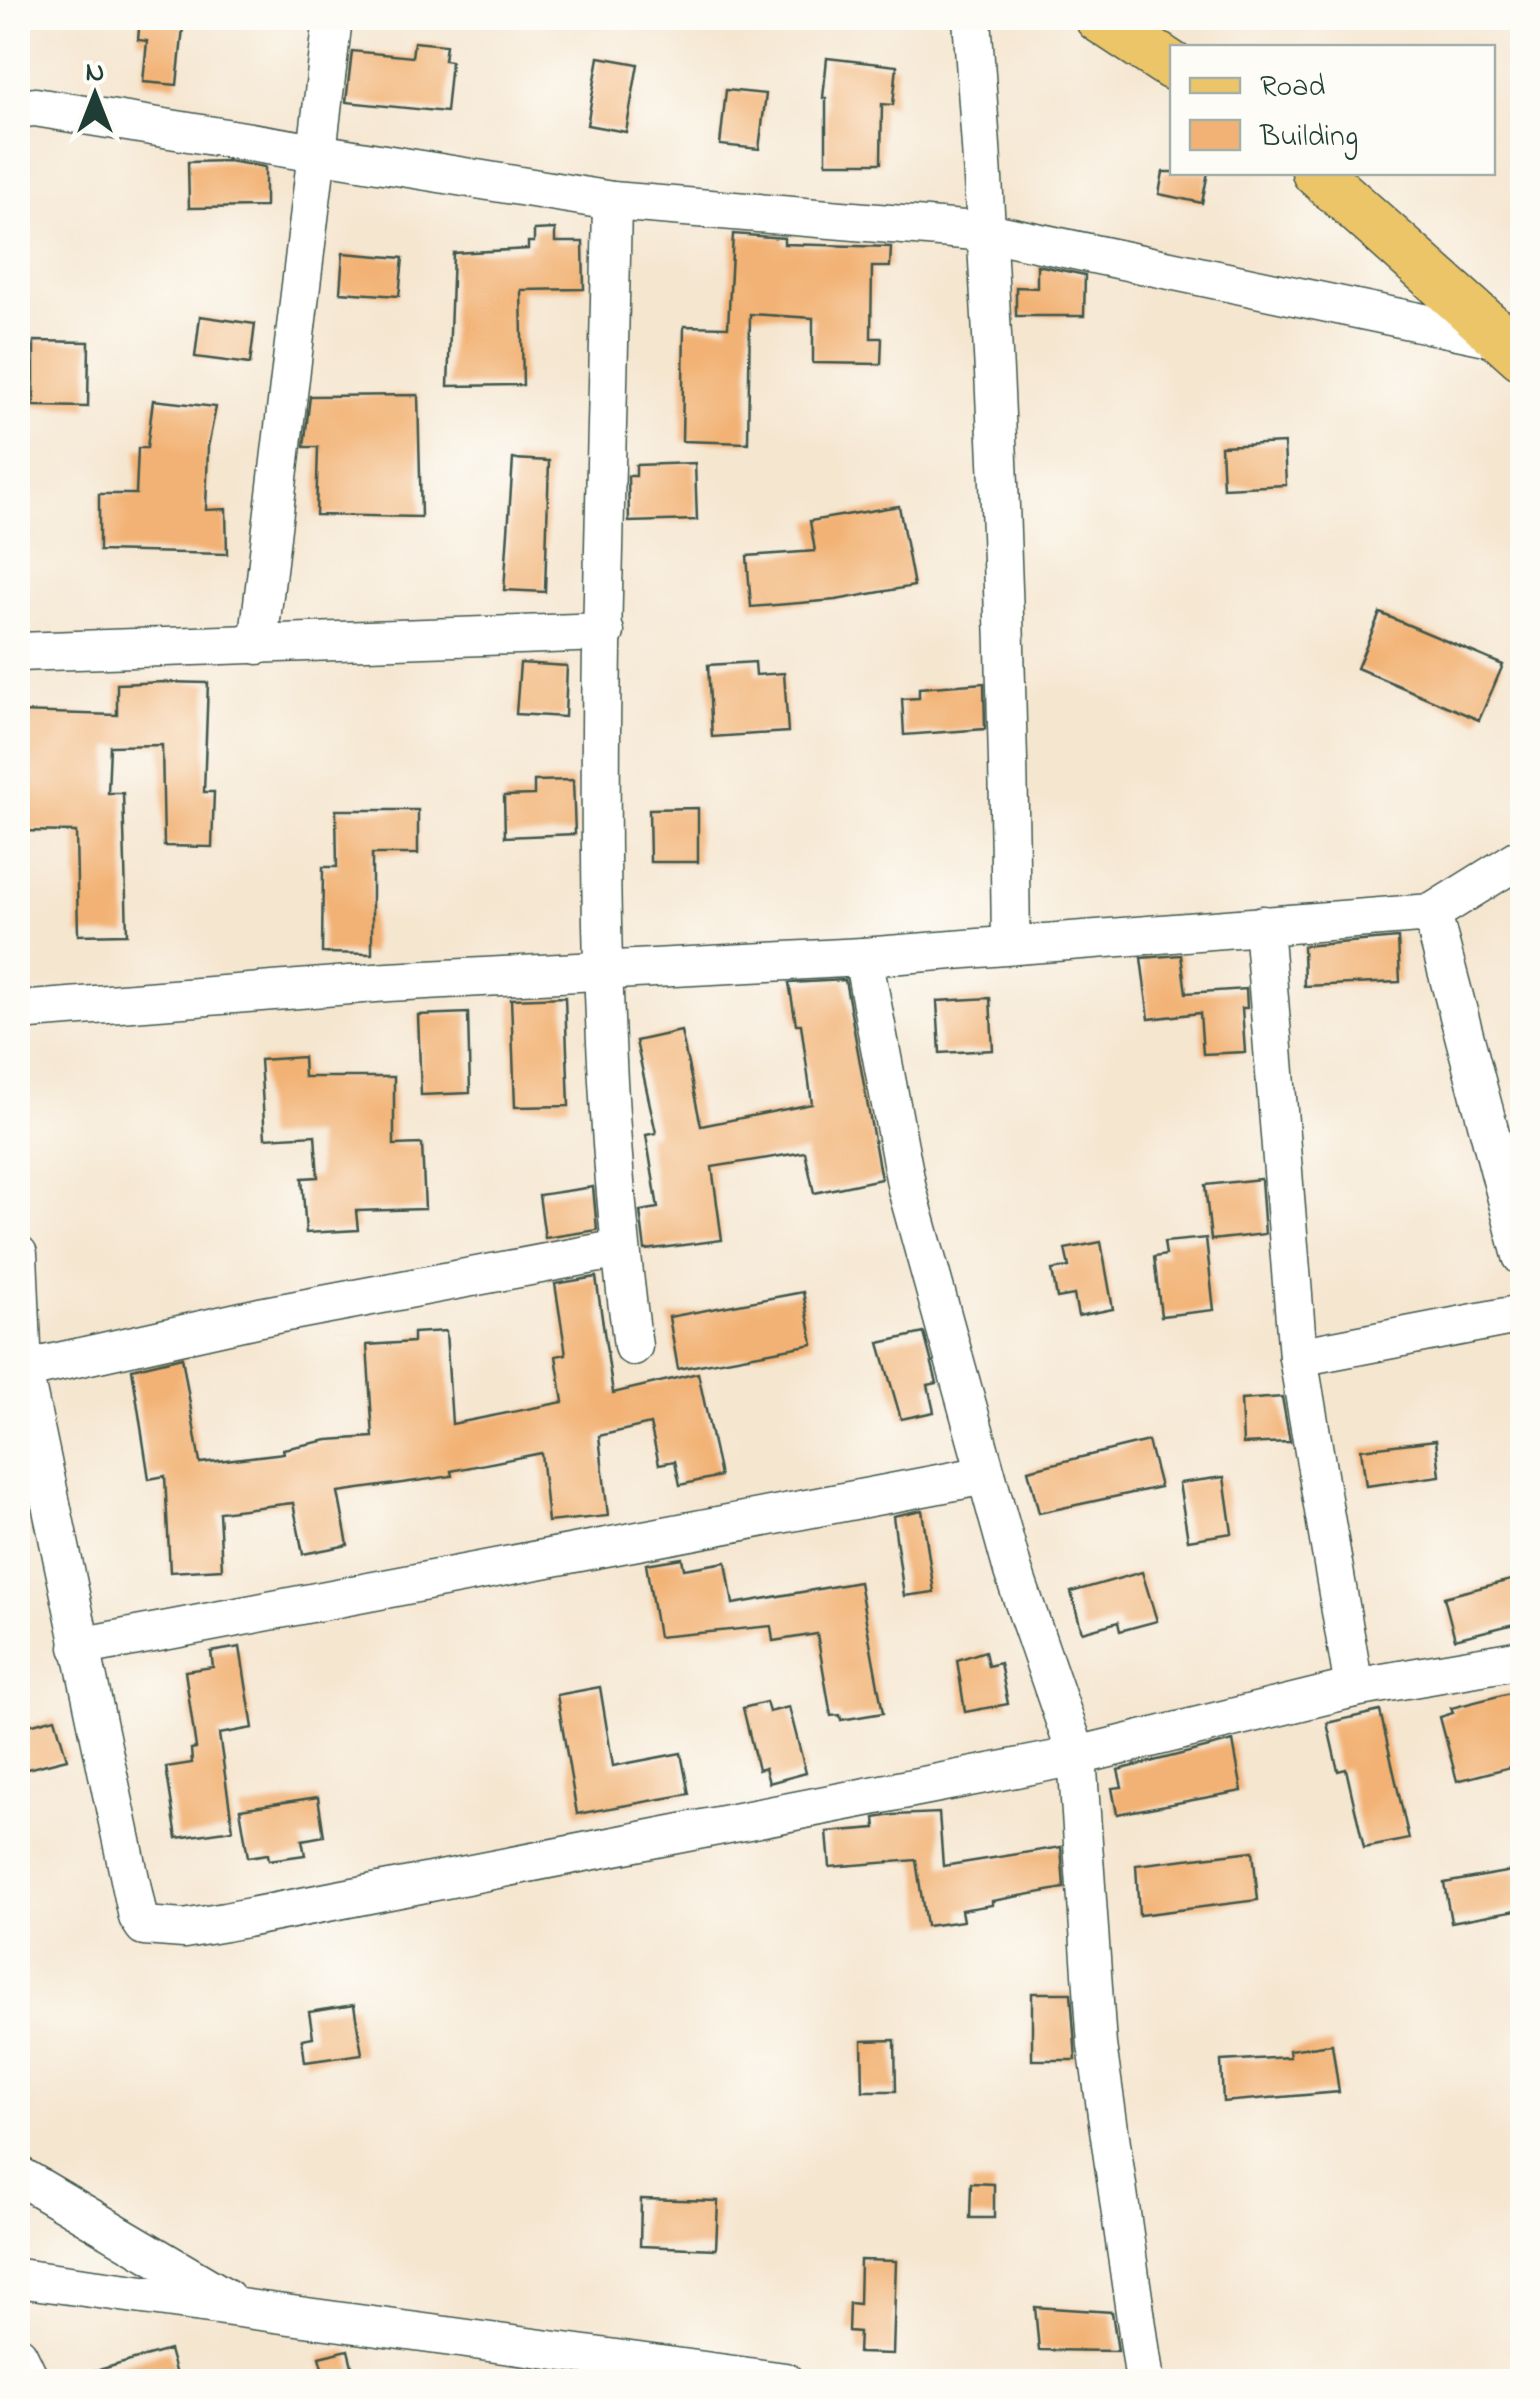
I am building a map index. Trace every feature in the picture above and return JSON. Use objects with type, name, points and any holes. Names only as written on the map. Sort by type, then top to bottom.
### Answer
[{"type":"main road","points":[[1098,18],[1170,65]]},
{"type":"main road","points":[[1319,175],[1514,348]]},
{"type":"street","points":[[258,645],[333,18]]},
{"type":"street","points":[[972,18],[988,232],[1008,649],[1010,944]]},
{"type":"street","points":[[18,109],[35,107],[612,201],[988,232],[1514,348]]},
{"type":"street","points":[[612,201],[602,973],[620,1249],[633,1346]]},
{"type":"street","points":[[18,652],[605,632]]},
{"type":"street","points":[[18,1011],[388,982],[863,957],[1432,913],[1522,857]]},
{"type":"street","points":[[1432,913],[1522,1256]]},
{"type":"street","points":[[1264,925],[1298,1356],[1354,1688]]},
{"type":"street","points":[[863,957],[907,1189],[1013,1571],[1078,1756],[1097,2045],[1145,2382]]},
{"type":"street","points":[[20,1370],[260,1317],[620,1249]]},
{"type":"street","points":[[18,1254],[20,1370],[133,1899],[144,1926],[157,1930],[225,1922],[1078,1756],[1354,1688],[1522,1660]]},
{"type":"street","points":[[1298,1356],[1522,1314]]},
{"type":"street","points":[[79,1647],[986,1475]]},
{"type":"street","points":[[18,2175],[244,2309]]},
{"type":"street","points":[[18,2278],[785,2382]]},
{"type":"street","points":[[18,2355],[31,2382]]},
{"type":"building","points":[[140,18],[184,18],[177,85],[143,82],[147,41],[138,40]]},
{"type":"building","points":[[414,42],[446,45],[444,60],[451,61],[446,112],[346,102],[352,51],[412,57]]},
{"type":"building","points":[[599,57],[638,64],[626,132],[587,125]]},
{"type":"building","points":[[827,58],[897,66],[893,105],[882,104],[881,163],[826,163],[823,98]]},
{"type":"building","points":[[726,90],[766,94],[759,149],[720,145]]},
{"type":"building","points":[[228,161],[265,167],[265,207],[189,208],[188,162]]},
{"type":"building","points":[[1163,172],[1207,175],[1202,203],[1159,194]]},
{"type":"building","points":[[555,229],[555,242],[583,242],[584,289],[521,290],[523,385],[448,386],[453,253],[528,249],[528,242],[534,242],[534,230]]},
{"type":"building","points":[[733,234],[784,238],[784,244],[891,247],[890,267],[872,267],[871,338],[882,338],[881,364],[813,363],[813,318],[750,314],[748,443],[682,441],[684,326],[728,327]]},
{"type":"building","points":[[343,253],[403,258],[399,296],[340,292]]},
{"type":"building","points":[[1037,265],[1085,275],[1084,316],[1016,316],[1016,287],[1037,288]]},
{"type":"building","points":[[200,316],[255,324],[250,364],[195,357]]},
{"type":"building","points":[[34,341],[89,342],[88,407],[34,406]]},
{"type":"building","points":[[418,395],[421,517],[316,515],[318,447],[304,447],[310,396]]},
{"type":"building","points":[[153,400],[216,407],[208,447],[206,510],[226,509],[227,554],[99,551],[99,494],[136,494],[138,448],[147,448]]},
{"type":"building","points":[[1284,443],[1286,485],[1223,488],[1221,446]]},
{"type":"building","points":[[513,459],[549,461],[545,592],[504,590]]},
{"type":"building","points":[[695,463],[697,520],[629,522],[628,476],[636,476],[636,465]]},
{"type":"building","points":[[899,506],[914,586],[836,600],[751,607],[747,556],[815,551],[810,521]]},
{"type":"building","points":[[1380,613],[1503,665],[1479,720],[1357,668]]},
{"type":"building","points":[[755,662],[756,675],[784,673],[788,732],[712,737],[708,665]]},
{"type":"building","points":[[520,663],[567,666],[565,717],[516,714]]},
{"type":"building","points":[[208,683],[204,792],[214,792],[212,847],[164,846],[162,745],[110,746],[108,793],[123,793],[127,934],[78,935],[76,832],[18,831],[18,712],[117,715],[117,684]]},
{"type":"building","points":[[984,683],[985,729],[904,735],[902,699],[919,698],[919,688]]},
{"type":"building","points":[[573,780],[575,834],[505,837],[504,796],[534,795],[534,781]]},
{"type":"building","points":[[698,808],[698,862],[650,862],[649,809]]},
{"type":"building","points":[[336,810],[418,810],[418,854],[372,854],[372,954],[322,953],[323,867],[337,867]]},
{"type":"building","points":[[1398,938],[1400,982],[1304,986],[1303,946]]},
{"type":"building","points":[[1181,955],[1186,993],[1246,989],[1247,1008],[1242,1008],[1245,1052],[1203,1054],[1200,1013],[1149,1019],[1141,958]]},
{"type":"building","points":[[845,980],[881,1179],[814,1193],[805,1152],[712,1167],[722,1240],[645,1250],[640,1211],[658,1208],[646,1135],[656,1133],[636,1041],[681,1031],[701,1126],[812,1104],[801,1024],[796,1024],[789,983]]},
{"type":"building","points":[[565,997],[569,1106],[515,1107],[511,999]]},
{"type":"building","points":[[990,998],[993,1050],[940,1053],[937,1001]]},
{"type":"building","points":[[468,1013],[470,1093],[421,1095],[418,1015]]},
{"type":"building","points":[[303,1057],[304,1077],[394,1077],[394,1145],[422,1144],[425,1209],[356,1211],[358,1230],[306,1233],[302,1178],[318,1177],[315,1135],[265,1138],[260,1060]]},
{"type":"building","points":[[1261,1179],[1265,1234],[1211,1240],[1205,1185]]},
{"type":"building","points":[[593,1187],[597,1230],[545,1238],[539,1195]]},
{"type":"building","points":[[1206,1238],[1214,1310],[1161,1316],[1154,1257],[1166,1255],[1164,1242]]},
{"type":"building","points":[[1101,1242],[1113,1309],[1078,1316],[1074,1295],[1057,1298],[1052,1270],[1069,1267],[1065,1249]]},
{"type":"building","points":[[596,1277],[613,1393],[698,1373],[720,1476],[680,1485],[675,1461],[659,1464],[650,1424],[599,1436],[608,1516],[548,1522],[541,1453],[451,1471],[452,1476],[338,1492],[348,1545],[303,1554],[293,1503],[219,1512],[222,1569],[170,1572],[165,1476],[149,1479],[132,1369],[182,1357],[200,1463],[284,1453],[283,1449],[328,1440],[373,1437],[367,1345],[413,1342],[413,1333],[446,1331],[452,1424],[563,1402],[556,1356],[566,1354],[555,1284]]},
{"type":"building","points":[[803,1292],[813,1344],[678,1369],[669,1317]]},
{"type":"building","points":[[924,1333],[937,1383],[928,1385],[934,1412],[901,1419],[879,1343]]},
{"type":"building","points":[[1282,1397],[1290,1442],[1243,1444],[1241,1400]]},
{"type":"building","points":[[1436,1440],[1440,1476],[1366,1486],[1361,1449]]},
{"type":"building","points":[[1148,1441],[1160,1487],[1039,1513],[1028,1470]]},
{"type":"building","points":[[1224,1477],[1232,1533],[1188,1540],[1179,1483]]},
{"type":"building","points":[[922,1510],[934,1592],[904,1596],[893,1516]]},
{"type":"building","points":[[682,1558],[684,1569],[726,1562],[733,1604],[859,1582],[883,1713],[841,1720],[840,1715],[831,1716],[817,1634],[773,1641],[771,1626],[658,1637],[646,1564]]},
{"type":"building","points":[[1142,1572],[1157,1621],[1120,1631],[1118,1622],[1082,1632],[1071,1592]]},
{"type":"building","points":[[1522,1577],[1522,1622],[1455,1639],[1444,1597]]},
{"type":"building","points":[[240,1647],[253,1728],[219,1734],[233,1830],[177,1838],[166,1767],[192,1763],[191,1749],[196,1748],[185,1671],[213,1667],[211,1652]]},
{"type":"building","points":[[985,1651],[988,1666],[1000,1663],[1008,1704],[965,1712],[957,1660]]},
{"type":"building","points":[[600,1687],[613,1766],[681,1753],[689,1794],[577,1814],[557,1695]]},
{"type":"building","points":[[1522,1690],[1522,1764],[1457,1781],[1440,1717],[1453,1713],[1451,1708]]},
{"type":"building","points":[[766,1702],[769,1712],[789,1707],[806,1773],[769,1783],[765,1768],[758,1770],[743,1708]]},
{"type":"building","points":[[1380,1711],[1409,1839],[1364,1848],[1346,1769],[1338,1771],[1327,1723]]},
{"type":"building","points":[[55,1718],[67,1759],[27,1769],[18,1728]]},
{"type":"building","points":[[1233,1741],[1242,1791],[1117,1814],[1112,1788],[1122,1787],[1118,1770]]},
{"type":"building","points":[[318,1797],[324,1836],[302,1840],[305,1855],[269,1860],[268,1854],[248,1857],[240,1809]]},
{"type":"building","points":[[939,1813],[943,1866],[1061,1847],[1064,1888],[992,1901],[992,1905],[961,1910],[963,1921],[926,1926],[916,1860],[830,1867],[827,1832],[876,1828],[875,1818]]},
{"type":"building","points":[[1253,1851],[1258,1900],[1139,1915],[1136,1865]]},
{"type":"building","points":[[1517,1870],[1522,1909],[1451,1922],[1444,1883]]},
{"type":"building","points":[[1032,1993],[1071,1993],[1076,2060],[1032,2060]]},
{"type":"building","points":[[354,2005],[362,2054],[305,2062],[302,2039],[313,2037],[309,2012]]},
{"type":"building","points":[[895,2040],[896,2091],[863,2091],[862,2041]]},
{"type":"building","points":[[1332,2044],[1339,2092],[1223,2102],[1221,2061],[1290,2057],[1289,2050]]},
{"type":"building","points":[[971,2183],[994,2184],[994,2218],[970,2218]]},
{"type":"building","points":[[641,2199],[718,2201],[716,2249],[640,2246]]},
{"type":"building","points":[[860,2260],[896,2261],[893,2354],[858,2353],[859,2332],[848,2331],[849,2303],[859,2304]]},
{"type":"building","points":[[1035,2307],[1112,2312],[1118,2351],[1039,2350]]},
{"type":"building","points":[[169,2350],[178,2382],[82,2382],[81,2375]]},
{"type":"building","points":[[348,2350],[356,2382],[326,2382],[319,2357]]}]
